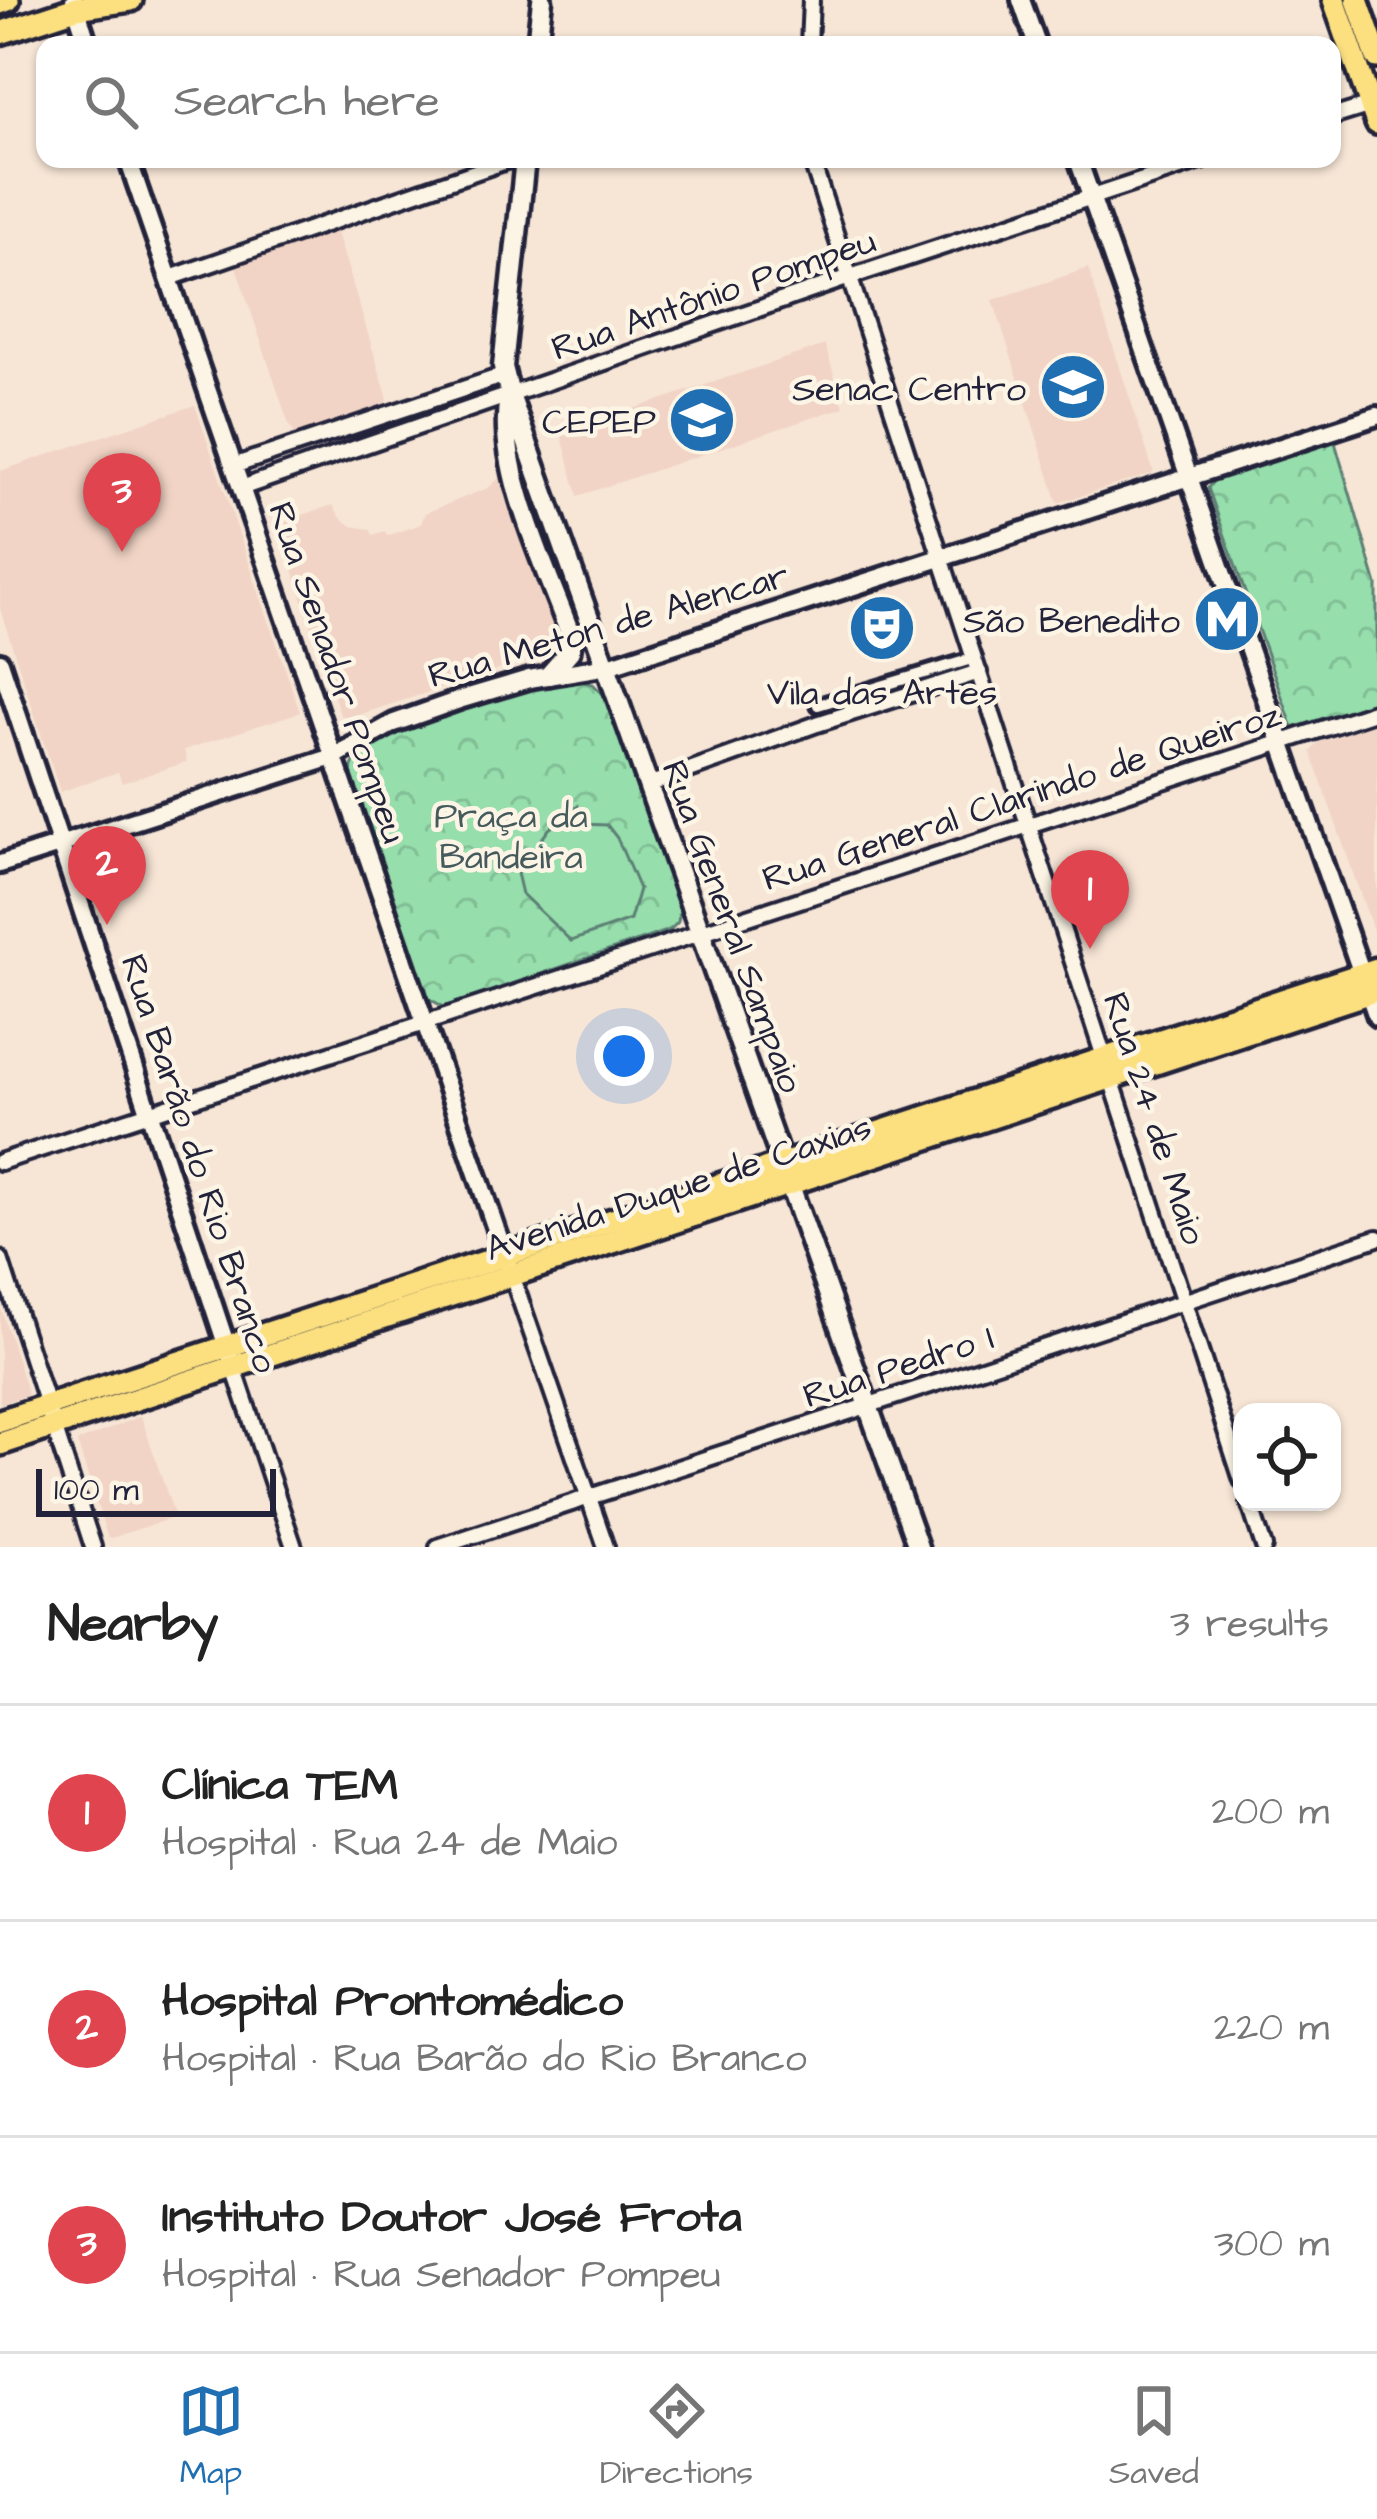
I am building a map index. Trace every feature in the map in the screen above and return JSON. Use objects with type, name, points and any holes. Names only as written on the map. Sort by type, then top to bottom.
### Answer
[{"type":"main road","points":[[0,33],[75,4],[131,0]]},
{"type":"main road","points":[[538,36],[542,0]]},
{"type":"main road","points":[[1334,0],[1375,110]]},
{"type":"main road","points":[[1357,0],[1377,57]]},
{"type":"main road","points":[[524,168],[502,367],[510,395],[504,423],[511,469],[572,639],[570,651],[549,675]]},
{"type":"main road","name":"Rua General Sampaio","points":[[510,395],[919,1547]]},
{"type":"main road","name":"Avenida Duque de Caxias","points":[[0,1444],[51,1416],[1371,982]]},
{"type":"main road","name":"Avenida Duque de Caxias","points":[[0,1421],[51,1416]]},
{"type":"street","points":[[809,36],[811,0]]},
{"type":"street","points":[[1022,0],[1034,36]]},
{"type":"street","points":[[75,4],[85,36]]},
{"type":"street","points":[[1341,116],[1375,110]]},
{"type":"street","name":"Rua Senador Pompeu","points":[[131,168],[607,1547]]},
{"type":"street","points":[[170,278],[486,168]]},
{"type":"street","name":"Rua 24 de Maio","points":[[814,168],[1233,1452]]},
{"type":"street","points":[[1081,168],[1371,982],[1377,1017]]},
{"type":"street","name":"Rua Antônio Pompeu","points":[[241,488],[1180,168]]},
{"type":"street","name":"Rua Antônio Pompeu","points":[[233,466],[505,375]]},
{"type":"street","name":"Rua Meton de Alencar","points":[[0,864],[333,757],[394,723],[462,699],[549,675],[608,666],[1377,416]]},
{"type":"street","name":"Rua Barão do Rio Branco","points":[[0,662],[294,1547]]},
{"type":"street","points":[[818,705],[977,665]]},
{"type":"street","points":[[648,785],[977,665]]},
{"type":"street","name":"Rua General Clarindo de Queiroz","points":[[0,1162],[1377,711]]},
{"type":"street","name":"Rua Pedro I","points":[[438,1547],[1377,1238]]},
{"type":"street","points":[[0,1259],[94,1547]]},
{"type":"street","points":[[1252,1511],[1264,1547]]},
{"type":"shaded area","points":[[335,226],[388,399],[384,405],[296,435],[234,261]]},
{"type":"shaded area","name":"Senac Centro","points":[[1088,268],[1154,473],[1058,503],[993,300]]},
{"type":"shaded area","name":"CEPEP","points":[[825,345],[844,407],[578,496],[561,433]]},
{"type":"shaded area","points":[[195,405],[300,712],[184,750],[187,762],[122,783],[118,772],[60,792],[0,609],[0,471]]},
{"type":"shaded area","points":[[505,473],[561,642],[556,651],[349,718],[340,715],[278,523],[333,505],[352,526],[370,529],[373,535],[385,531],[387,536],[421,524],[425,513],[488,488]]},
{"type":"shaded area","points":[[1377,723],[1377,942],[1311,752],[1318,743]]},
{"type":"shaded area","points":[[0,1305],[28,1395],[0,1404]]},
{"type":"shaded area","points":[[141,1416],[175,1517],[108,1539],[77,1442]]},
{"type":"green space","points":[[1334,439],[1377,585],[1377,701],[1293,728],[1208,488],[1216,477]]},
{"type":"green space","name":"Praça da Bandeira","points":[[575,680],[593,684],[606,697],[680,909],[678,922],[670,930],[444,1007],[426,997],[353,790],[352,767],[363,752],[417,723]]},
{"type":"green space","points":[[578,806],[581,824],[607,825],[617,838],[639,889],[630,920],[571,941],[522,894],[517,873],[549,829]]},
{"type":"place","name":"Senac Centro","points":[[1073,387]]},
{"type":"place","name":"CEPEP","points":[[702,420]]},
{"type":"place","name":"Instituto Doutor José Frota","points":[[122,552]]},
{"type":"place","name":"São Benedito","points":[[1227,619]]},
{"type":"place","name":"Vila das Artes","points":[[882,628]]},
{"type":"place","name":"Hospital Prontomédico","points":[[107,925]]},
{"type":"place","name":"Clínica TEM","points":[[1090,949]]}]
